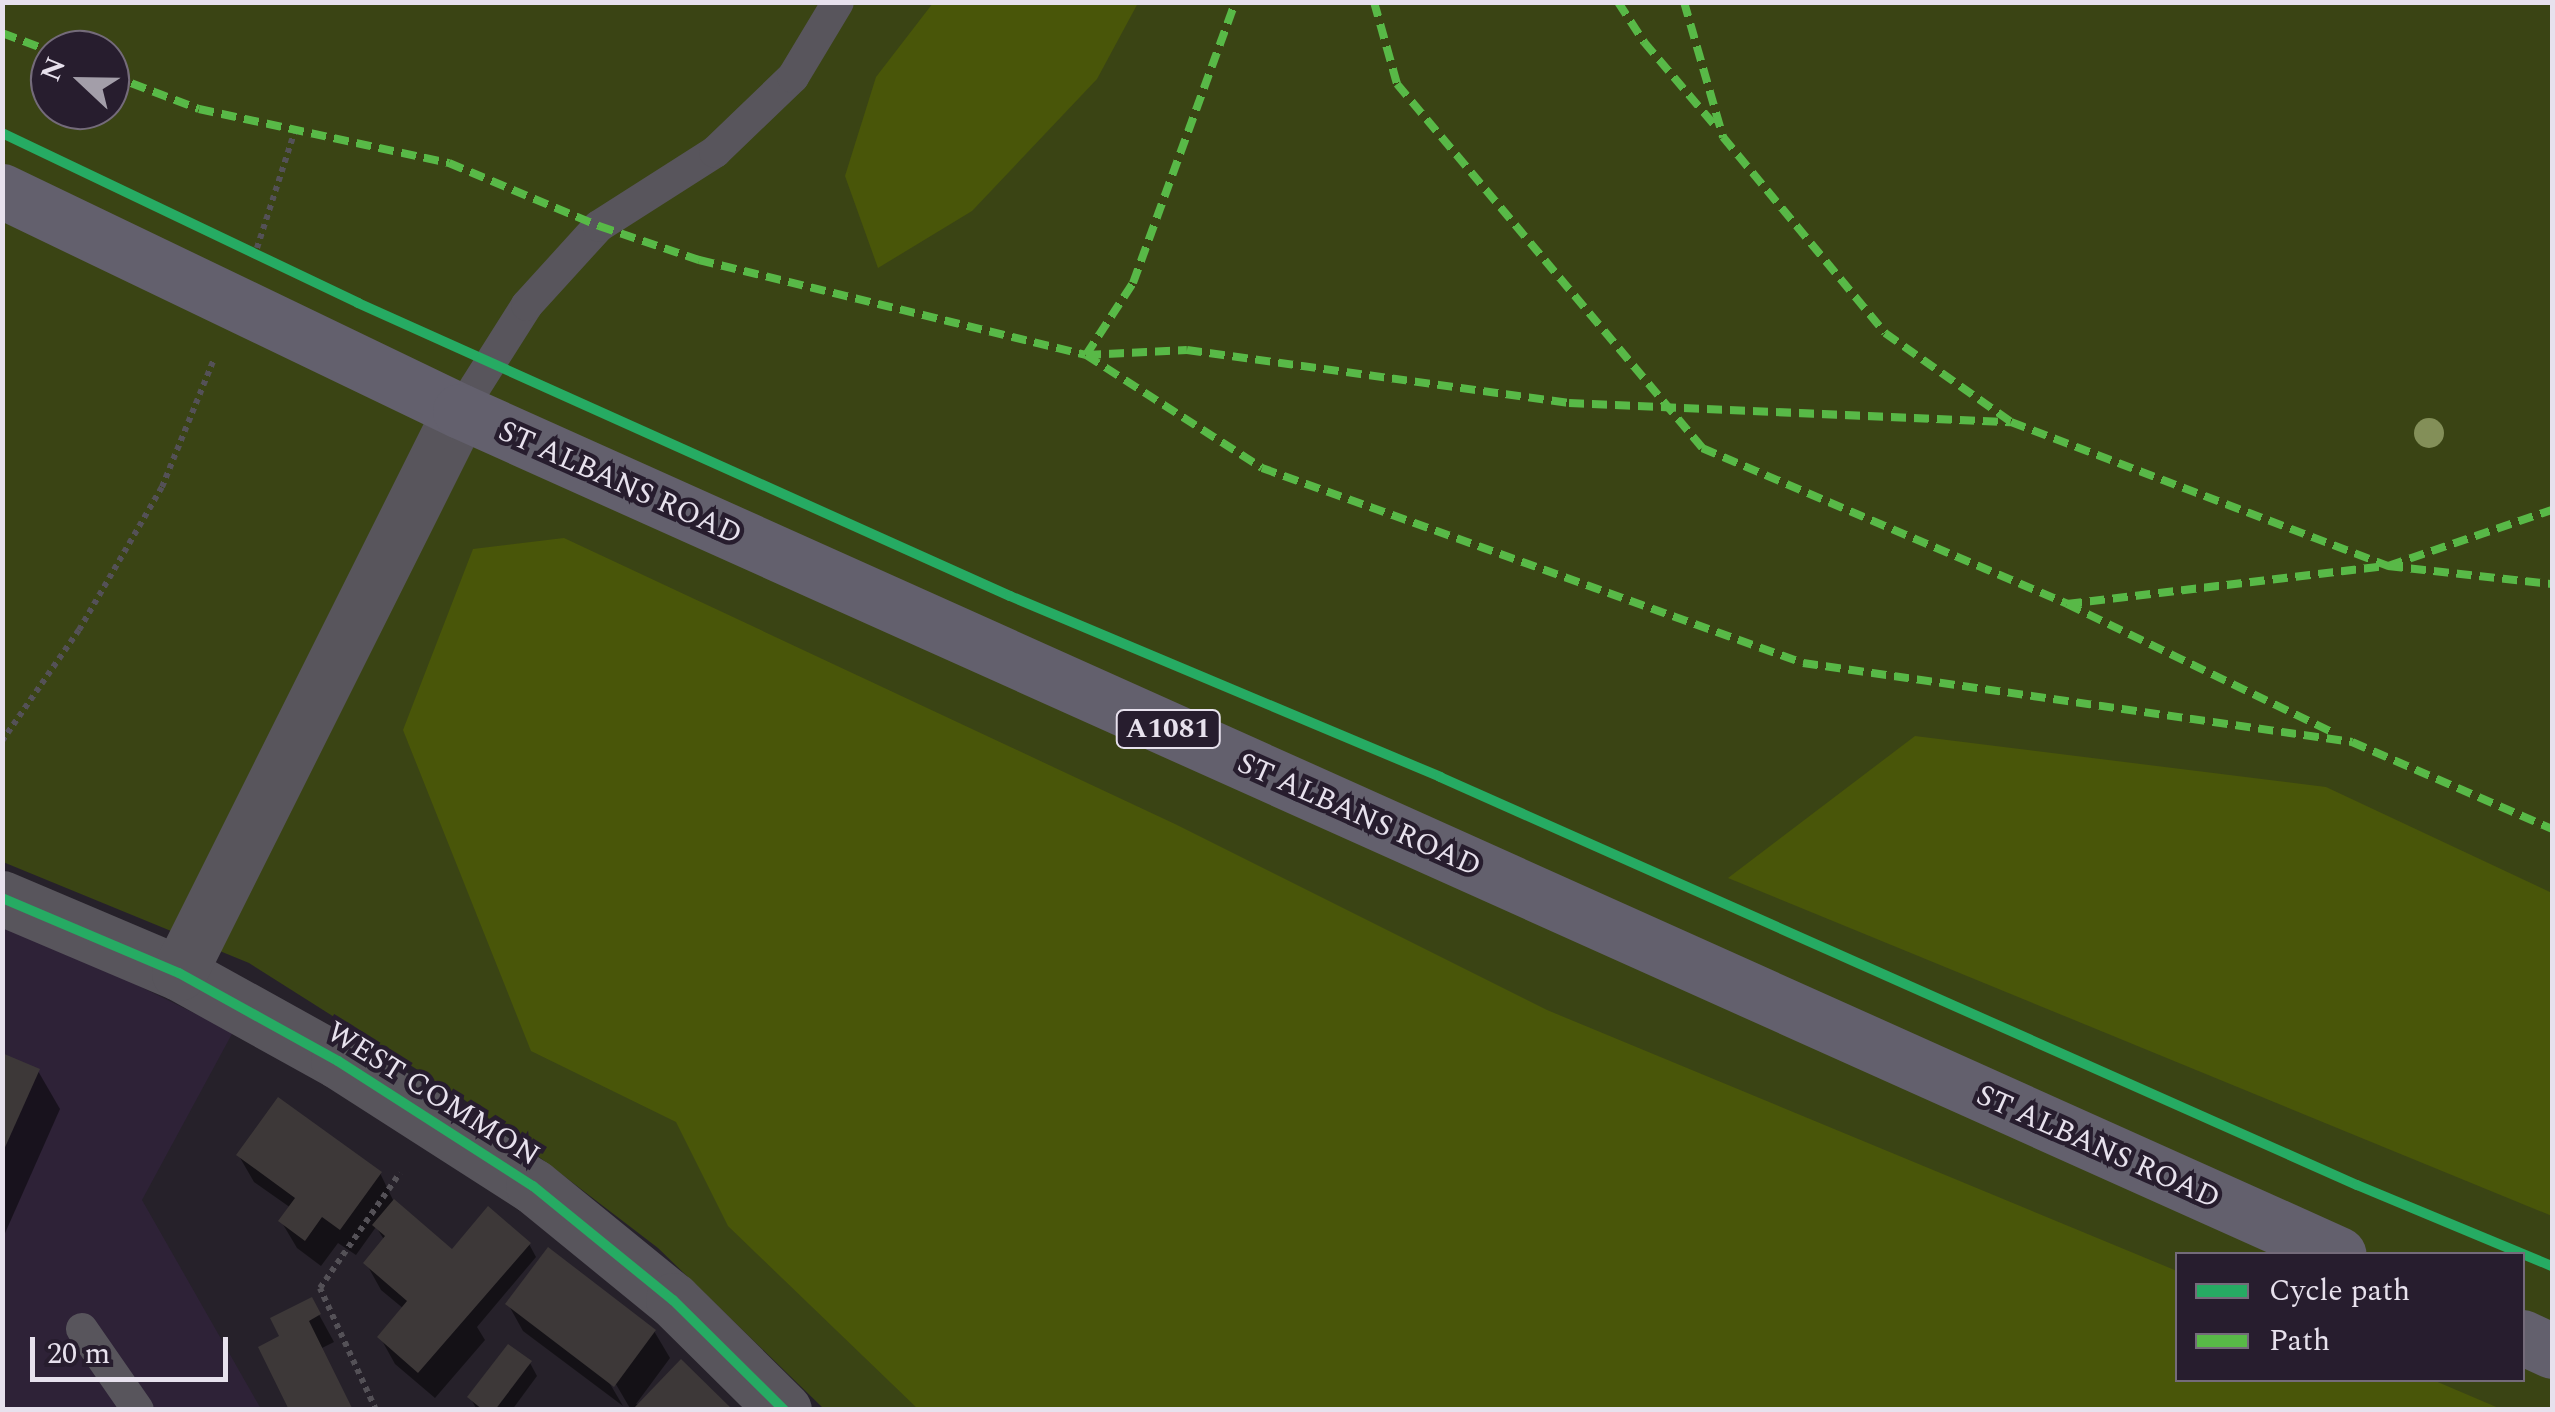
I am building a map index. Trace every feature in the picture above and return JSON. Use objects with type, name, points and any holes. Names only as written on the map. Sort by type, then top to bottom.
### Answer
[{"type":"main road","name":"ST ALBANS ROAD","points":[[2,191],[460,412],[2334,1252]]},
{"type":"main road","points":[[2525,1338],[2552,1350]]},
{"type":"street","points":[[179,973],[460,412]]},
{"type":"street","name":"WEST COMMON","points":[[2,898],[179,973],[338,1061],[533,1186],[659,1289],[784,1410]]},
{"type":"lane","points":[[460,412],[527,305],[587,239],[600,226],[715,152],[793,77],[838,2]]},
{"type":"lane","points":[[82,1329],[138,1410]]},
{"type":"path","points":[[255,254],[295,130]]},
{"type":"path","points":[[237,246],[272,262]]},
{"type":"path","points":[[2,741],[79,630],[162,486],[220,343]]},
{"type":"path","points":[[376,1410],[320,1288],[435,1123]]},
{"type":"shaded area","points":[[2,919],[233,1032],[142,1200],[261,1409],[3,1409]]},
{"type":"green space","points":[[2,3],[2552,3],[2552,1409],[824,1409],[658,1248],[462,1098],[249,963],[3,862]]},
{"type":"green space","points":[[933,3],[1138,3],[1097,79],[972,211],[878,268],[845,176],[876,77]]},
{"type":"green space","points":[[564,538],[1175,824],[1547,1010],[2175,1270],[2175,1382],[2438,1382],[2501,1409],[918,1409],[728,1226],[676,1122],[531,1051],[403,730],[473,549]]},
{"type":"green space","points":[[1915,736],[2326,787],[2552,893],[2552,1216],[1728,878]]},
{"type":"building","points":[[2,1053],[40,1069],[2,1154]]},
{"type":"building","points":[[278,1097],[382,1172],[340,1230],[322,1217],[305,1241],[278,1221],[295,1198],[236,1155]]},
{"type":"building","points":[[394,1199],[452,1249],[488,1206],[531,1243],[418,1373],[377,1337],[407,1301],[363,1263],[385,1236],[372,1225]]},
{"type":"building","points":[[548,1247],[656,1330],[614,1387],[505,1304]]},
{"type":"building","points":[[312,1297],[321,1314],[309,1321],[353,1410],[289,1410],[258,1347],[279,1336],[270,1318]]},
{"type":"building","points":[[508,1344],[532,1361],[495,1410],[483,1410],[467,1397]]},
{"type":"building","points":[[681,1359],[733,1410],[632,1410]]},
{"type":"marked path","points":[[1086,355],[1133,283],[1235,2]]},
{"type":"marked path","points":[[1374,2],[1397,84],[1702,448],[2067,604],[2334,733]]},
{"type":"marked path","points":[[1618,2],[1644,42],[1717,128]]},
{"type":"marked path","points":[[1684,2],[1723,137],[1885,333],[2011,422],[2388,566],[2552,584]]},
{"type":"marked path","points":[[2,33],[30,44]]},
{"type":"marked path","points":[[130,83],[199,109],[449,163],[599,226],[699,260],[1086,355],[1262,468],[1803,663],[2352,742],[2552,829]]},
{"type":"marked path","points":[[1086,355],[1187,350],[1569,403],[2011,422]]},
{"type":"marked path","points":[[2067,604],[2388,566],[2552,510]]},
{"type":"cycle path","points":[[2,133],[358,303],[1010,596],[1440,777],[2357,1185],[2518,1252]]},
{"type":"cycle path","points":[[2,898],[179,973],[338,1061],[533,1186],[673,1300],[784,1410]]},
{"type":"cycle path","points":[[2525,1255],[2552,1266]]}]
